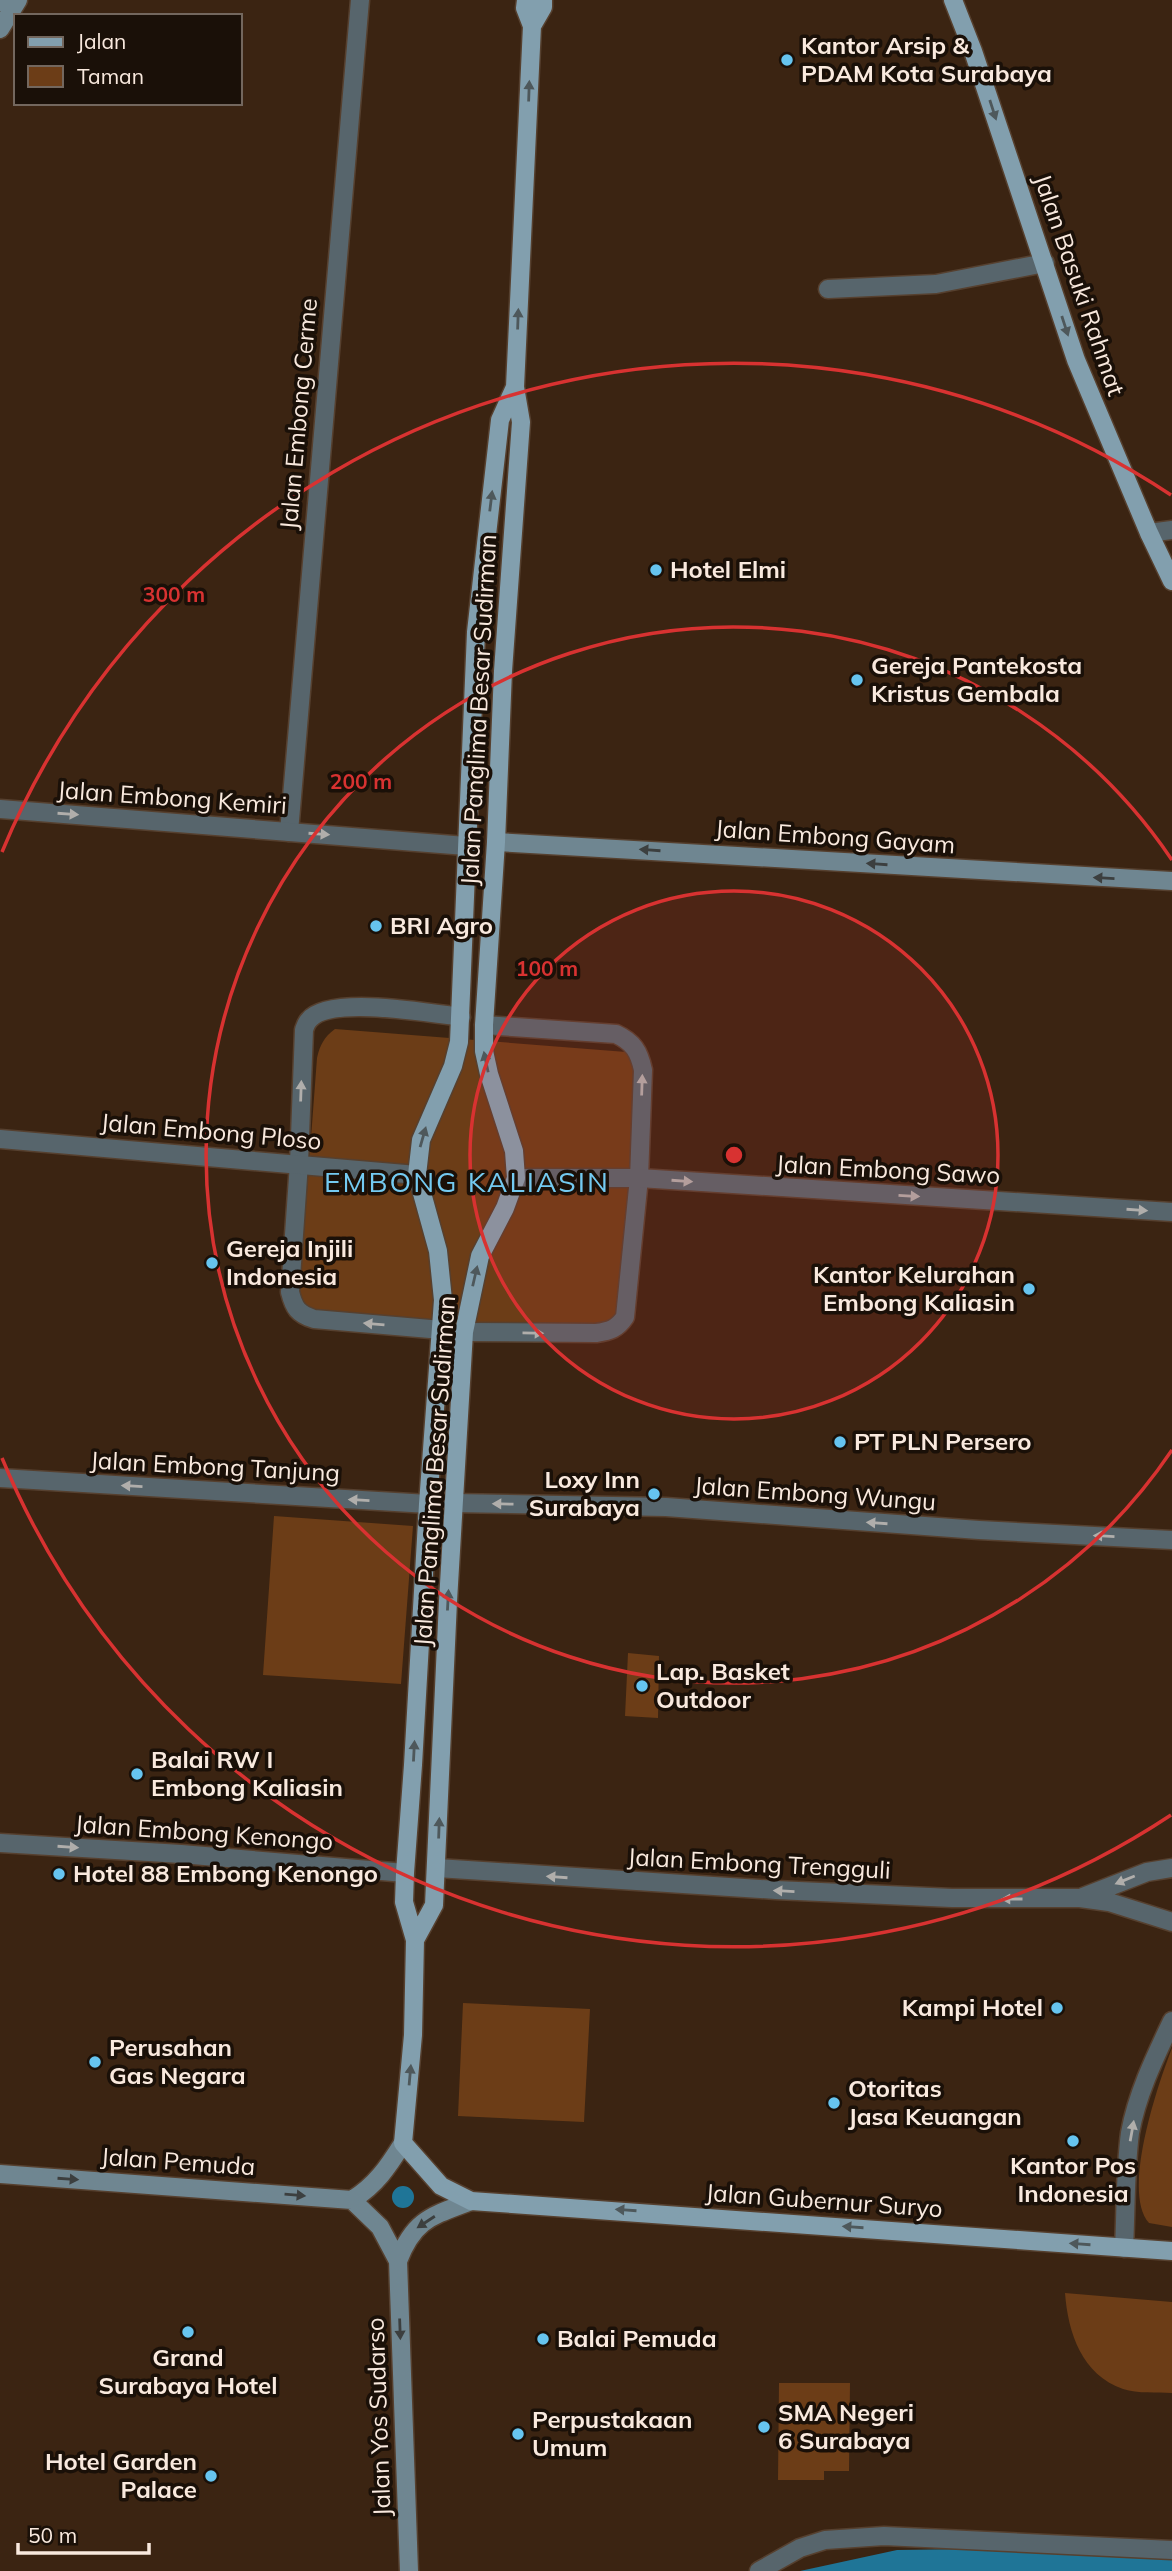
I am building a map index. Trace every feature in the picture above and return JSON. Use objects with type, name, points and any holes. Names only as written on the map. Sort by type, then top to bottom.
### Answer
[{"type":"main road","points":[[0,29],[19,0]]},
{"type":"main road","name":"Jalan Panglima Besar Sudirman","points":[[415,1940],[434,1905],[437,1868],[453,1503],[464,1332],[480,1256],[505,1208],[516,1178],[514,1151],[486,1063],[484,1026],[496,842],[503,671],[521,422],[516,387],[532,26],[525,8],[526,0]]},
{"type":"main road","name":"Jalan Panglima Besar Sudirman","points":[[532,26],[543,7],[543,0]]},
{"type":"main road","name":"Jalan Basuki Rahmat","points":[[953,0],[973,51],[1076,360],[1172,582]]},
{"type":"main road","name":"Jalan Panglima Besar Sudirman","points":[[404,2143],[413,2035],[415,1940],[404,1902],[405,1873],[428,1504],[442,1330],[442,1274],[417,1175],[421,1140],[453,1066],[461,1017],[476,632],[500,420],[516,387]]},
{"type":"main road","name":"Jalan Embong Gayam","points":[[496,842],[1172,881]]},
{"type":"main road","points":[[398,2261],[380,2227],[352,2200],[380,2179],[404,2143]]},
{"type":"main road","name":"Jalan Gubernur Suryo","points":[[404,2143],[441,2186],[471,2201],[1172,2251]]},
{"type":"main road","name":"Jalan Pemuda","points":[[0,2174],[352,2200]]},
{"type":"main road","name":"Jalan Gubernur Suryo","points":[[398,2261],[407,2238],[419,2225],[471,2201]]},
{"type":"main road","name":"Jalan Yos Sudarso","points":[[398,2261],[409,2571]]},
{"type":"street","name":"Jalan Embong Cerme","points":[[289,832],[360,0]]},
{"type":"street","points":[[828,289],[936,284],[1045,263]]},
{"type":"street","points":[[1149,533],[1172,530]]},
{"type":"street","name":"Jalan Embong Kemiri","points":[[0,809],[466,846]]},
{"type":"street","points":[[442,1330],[314,1319],[301,1315],[293,1306],[290,1292],[299,1163],[304,1030],[309,1019],[320,1013],[354,1007],[461,1017]]},
{"type":"street","points":[[464,1332],[596,1333],[618,1326],[625,1317],[639,1178],[643,1070],[635,1046],[616,1034],[484,1026]]},
{"type":"street","name":"Jalan Embong Ploso","points":[[0,1139],[417,1175]]},
{"type":"street","name":"Jalan Embong Sawo","points":[[516,1178],[639,1178],[1172,1212]]},
{"type":"street","name":"Jalan Embong Tanjung","points":[[0,1478],[428,1504]]},
{"type":"street","name":"Jalan Embong Wungu","points":[[453,1503],[666,1507],[979,1530],[1172,1540]]},
{"type":"street","name":"Jalan Embong Kenongo","points":[[0,1843],[181,1854],[405,1873]]},
{"type":"street","name":"Jalan Embong Trengguli","points":[[437,1868],[789,1891],[974,1899],[1080,1898],[1109,1902],[1172,1922]]},
{"type":"street","name":"Jalan Embong Trengguli","points":[[1080,1898],[1147,1872],[1172,1868]]},
{"type":"street","points":[[1124,2248],[1130,2134],[1151,2065],[1172,2021]]},
{"type":"street","points":[[759,2571],[800,2548],[825,2540],[884,2536],[1172,2550]]},
{"type":"green space","points":[[335,1029],[626,1052],[633,1058],[638,1075],[624,1312],[597,1330],[315,1317],[299,1298],[317,1058],[323,1042]]},
{"type":"green space","points":[[274,1516],[413,1526],[401,1684],[263,1675]]},
{"type":"green space","name":"Lap. Basket Outdoor","points":[[628,1653],[659,1656],[658,1718],[625,1716]]},
{"type":"green space","points":[[463,2003],[590,2009],[584,2122],[458,2116]]},
{"type":"green space","points":[[1172,2048],[1172,2227],[1149,2223],[1141,2208],[1139,2188],[1140,2163],[1151,2111]]},
{"type":"green space","points":[[1065,2293],[1172,2302],[1172,2393],[1129,2391],[1097,2374],[1087,2363],[1074,2337]]},
{"type":"green space","points":[[779,2383],[850,2383],[849,2471],[824,2471],[824,2480],[778,2480]]},
{"type":"water","points":[[399,2186],[407,2186],[414,2193],[414,2201],[407,2208],[399,2208],[392,2201],[392,2193]]},
{"type":"water","points":[[969,2549],[1172,2559],[1172,2571],[800,2571],[897,2550]]},
{"type":"place","name":"Kantor Arsip & PDAM Kota Surabaya","points":[[787,60]]},
{"type":"place","name":"Hotel Elmi","points":[[656,570]]},
{"type":"place","name":"Gereja Pantekosta Kristus Gembala","points":[[857,680]]},
{"type":"place","name":"BRI Agro","points":[[376,926]]},
{"type":"place","name":"Gereja Injili Indonesia","points":[[212,1263]]},
{"type":"place","name":"Kantor Kelurahan Embong Kaliasin","points":[[1029,1289]]},
{"type":"place","name":"PT PLN Persero","points":[[840,1442]]},
{"type":"place","name":"Loxy Inn Surabaya","points":[[654,1494]]},
{"type":"place","name":"Lap. Basket Outdoor","points":[[642,1686]]},
{"type":"place","name":"Balai RW I Embong Kaliasin","points":[[137,1774]]},
{"type":"place","name":"Hotel 88 Embong Kenongo","points":[[59,1874]]},
{"type":"place","name":"Kampi Hotel","points":[[1057,2008]]},
{"type":"place","name":"Perusahan Gas Negara","points":[[95,2062]]},
{"type":"place","name":"Otoritas Jasa Keuangan","points":[[834,2103]]},
{"type":"place","name":"Kantor Pos Indonesia","points":[[1073,2141]]},
{"type":"place","name":"Grand Surabaya Hotel","points":[[188,2332]]},
{"type":"place","name":"Balai Pemuda","points":[[543,2339]]},
{"type":"place","name":"SMA Negeri 6 Surabaya","points":[[764,2427]]},
{"type":"place","name":"Perpustakaan Umum","points":[[518,2434]]},
{"type":"place","name":"Hotel Garden Palace","points":[[211,2476]]},
{"type":"district","name":"EMBONG KALIASIN","points":[[467,1182]]}]
